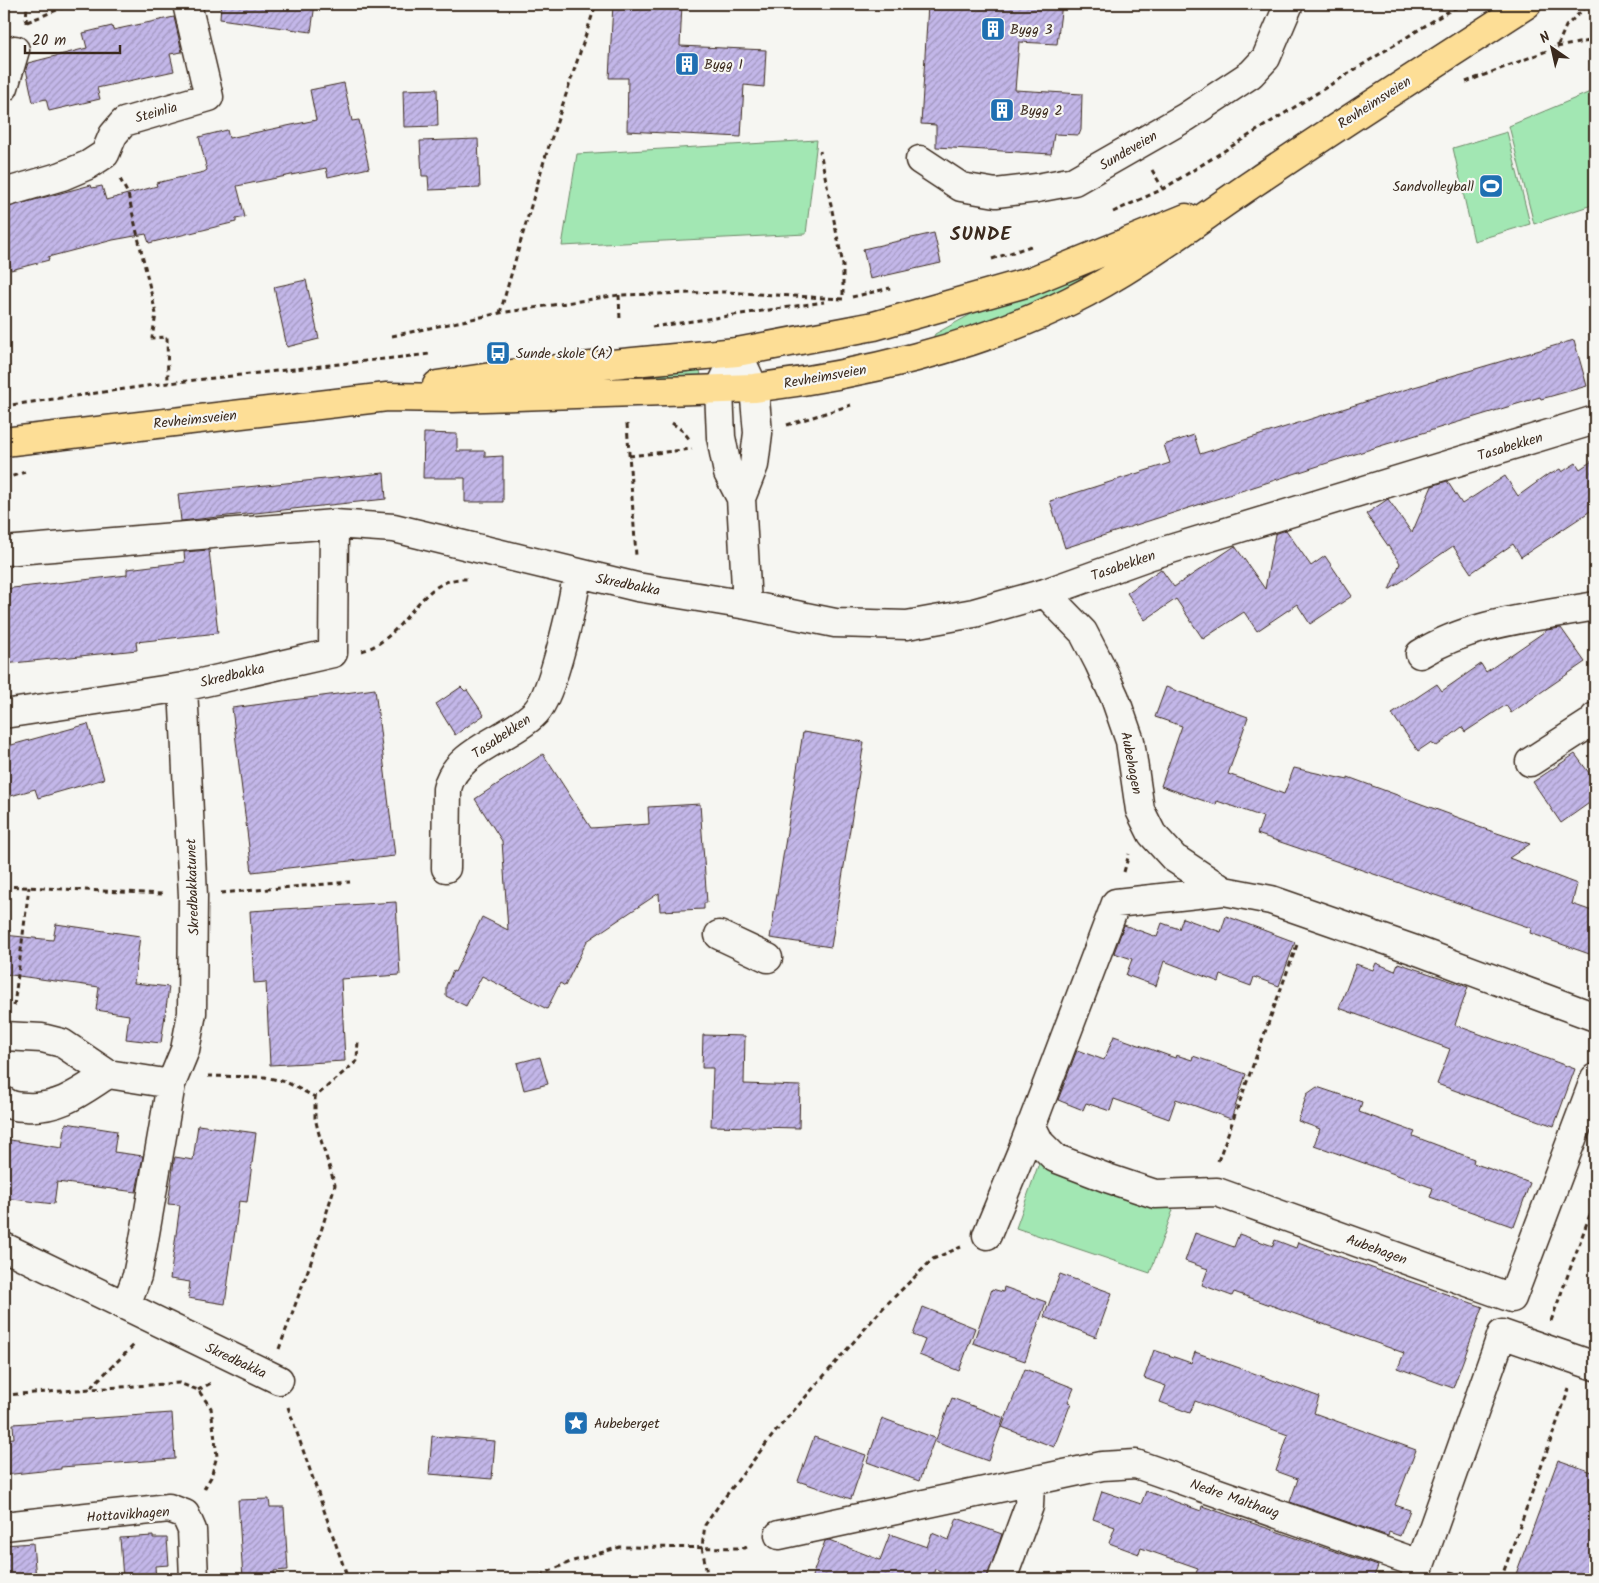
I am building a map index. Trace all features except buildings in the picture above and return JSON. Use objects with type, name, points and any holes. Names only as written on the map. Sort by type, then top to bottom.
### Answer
[{"type":"main road","name":"Revheimsveien","points":[[387,397],[453,398],[754,388],[850,373],[903,360],[1006,327],[1069,302],[1151,255],[1223,203],[1527,4]]},
{"type":"main road","name":"Revheimsveien","points":[[4,442],[387,397],[453,381],[737,352],[836,335],[956,304],[1029,282],[1223,203]]},
{"type":"street","name":"Steinlia","points":[[105,154],[113,135],[124,122],[209,96],[187,4]]},
{"type":"street","name":"Sundeveien","points":[[920,160],[961,187],[996,193],[1074,181],[1186,117],[1251,74],[1266,58],[1289,4]]},
{"type":"street","points":[[4,88],[15,50]]},
{"type":"street","points":[[4,193],[62,176],[105,154]]},
{"type":"street","points":[[737,352],[754,388],[758,434],[754,465],[741,498]]},
{"type":"street","points":[[737,352],[719,390],[721,437],[728,473],[741,498],[747,605]]},
{"type":"street","name":"Tasabekken","points":[[747,605],[835,623],[907,625],[974,613],[1045,593],[1151,555],[1595,420]]},
{"type":"street","name":"Skredbakka","points":[[4,551],[334,524],[394,528],[577,574],[638,587],[747,605]]},
{"type":"street","name":"Skredbakka","points":[[4,714],[183,687],[333,653],[334,524]]},
{"type":"street","name":"Tasabekken","points":[[446,868],[447,789],[449,776],[466,759],[537,711],[550,685],[574,598],[577,574]]},
{"type":"street","name":"Aubehagen","points":[[1045,593],[1083,632],[1115,698],[1130,741],[1140,810],[1152,834],[1174,858],[1224,891]]},
{"type":"street","points":[[1420,654],[1439,642],[1498,625],[1559,611],[1595,606]]},
{"type":"street","name":"Skredbakkatunet","points":[[126,1304],[137,1276],[144,1245],[171,1084],[185,1050],[192,1013],[194,957],[183,687]]},
{"type":"street","points":[[1530,762],[1574,735],[1595,720],[1595,717]]},
{"type":"street","name":"Aubehagen","points":[[1116,904],[1224,891],[1271,900],[1415,950],[1595,1017]]},
{"type":"street","points":[[987,1235],[1116,904]]},
{"type":"street","points":[[719,936],[768,958]]},
{"type":"street","points":[[7,1036],[42,1038],[62,1043],[108,1074],[171,1084]]},
{"type":"street","points":[[4,1101],[17,1107],[49,1107],[78,1094],[108,1074]]},
{"type":"street","name":"Aubehagen","points":[[1031,1125],[1040,1143],[1056,1158],[1107,1178],[1155,1194],[1217,1192],[1512,1298],[1595,1078]]},
{"type":"street","name":"Skredbakka","points":[[4,1247],[126,1304],[162,1324],[279,1380]]},
{"type":"street","points":[[1418,1572],[1502,1334],[1589,1363]]},
{"type":"street","name":"Nedre Malthaug","points":[[779,1535],[1102,1466],[1136,1464],[1418,1572]]},
{"type":"street","points":[[1002,1579],[1029,1506],[1030,1482]]},
{"type":"street","name":"Hottavikhagen","points":[[4,1526],[169,1508],[185,1514],[192,1530],[194,1579]]},
{"type":"path","points":[[27,22],[72,4]]},
{"type":"path","points":[[500,313],[544,161],[596,4]]},
{"type":"path","points":[[1106,216],[1163,189],[1458,4]]},
{"type":"path","points":[[1452,9],[1473,4]]},
{"type":"path","points":[[1557,47],[1595,40]]},
{"type":"path","points":[[820,151],[843,265],[843,299]]},
{"type":"path","points":[[105,154],[128,194],[156,314],[152,338],[167,337],[168,383]]},
{"type":"path","points":[[990,259],[1034,245]]},
{"type":"path","points":[[651,328],[843,299],[891,287]]},
{"type":"path","points":[[392,336],[500,313],[619,295],[725,292],[843,299]]},
{"type":"path","points":[[619,295],[620,320]]},
{"type":"path","points":[[4,406],[168,383],[437,353]]},
{"type":"path","points":[[629,456],[696,448],[683,431],[667,421]]},
{"type":"path","points":[[627,424],[638,587]]},
{"type":"path","points":[[4,478],[34,470]]},
{"type":"path","points":[[1116,904],[1140,810]]},
{"type":"path","points":[[7,1036],[29,888]]},
{"type":"path","points":[[1206,1192],[1308,913]]},
{"type":"path","points":[[279,1380],[276,1357],[315,1251],[335,1185],[315,1118],[315,1097],[357,1061],[358,1040]]},
{"type":"path","points":[[171,1084],[209,1075],[265,1076],[286,1082],[315,1097]]},
{"type":"path","points":[[1540,1347],[1595,1200]]},
{"type":"path","points":[[708,1579],[702,1547],[705,1525],[776,1432],[883,1308],[933,1260],[987,1235]]},
{"type":"path","points":[[91,1388],[146,1332],[162,1324]]},
{"type":"path","points":[[1500,1579],[1571,1384],[1589,1363]]},
{"type":"path","name":"Skredbakka","points":[[279,1380],[348,1579]]},
{"type":"path","points":[[4,1394],[178,1383],[198,1390],[211,1408],[217,1456],[211,1477],[185,1514]]},
{"type":"path","points":[[532,1579],[570,1562],[620,1547],[745,1548],[779,1535]]},
{"type":"green space","points":[[1595,90],[1595,204],[1534,224],[1509,126]]},
{"type":"green space","name":"Sandvolleyball","points":[[1507,132],[1530,224],[1474,241],[1453,148]]},
{"type":"green space","points":[[817,140],[806,234],[562,246],[577,154]]},
{"type":"green space","points":[[1092,275],[1092,278],[984,326],[933,338],[935,334],[986,306],[1079,276]]},
{"type":"green space","points":[[694,367],[700,370],[701,376],[687,380],[577,377]]},
{"type":"green space","points":[[1039,1163],[1173,1210],[1150,1273],[1016,1228]]},
{"type":"place","name":"Bygg 3","points":[[993,29]]},
{"type":"place","name":"Bygg 1","points":[[687,64]]},
{"type":"place","name":"Bygg 2","points":[[1002,110]]},
{"type":"place","name":"Sandvolleyball","points":[[1491,186]]},
{"type":"place","name":"Sunde skole (A)","points":[[498,353]]},
{"type":"place","name":"Aubeberget","points":[[576,1423]]},
{"type":"district","name":"SUNDE","points":[[981,233]]}]
